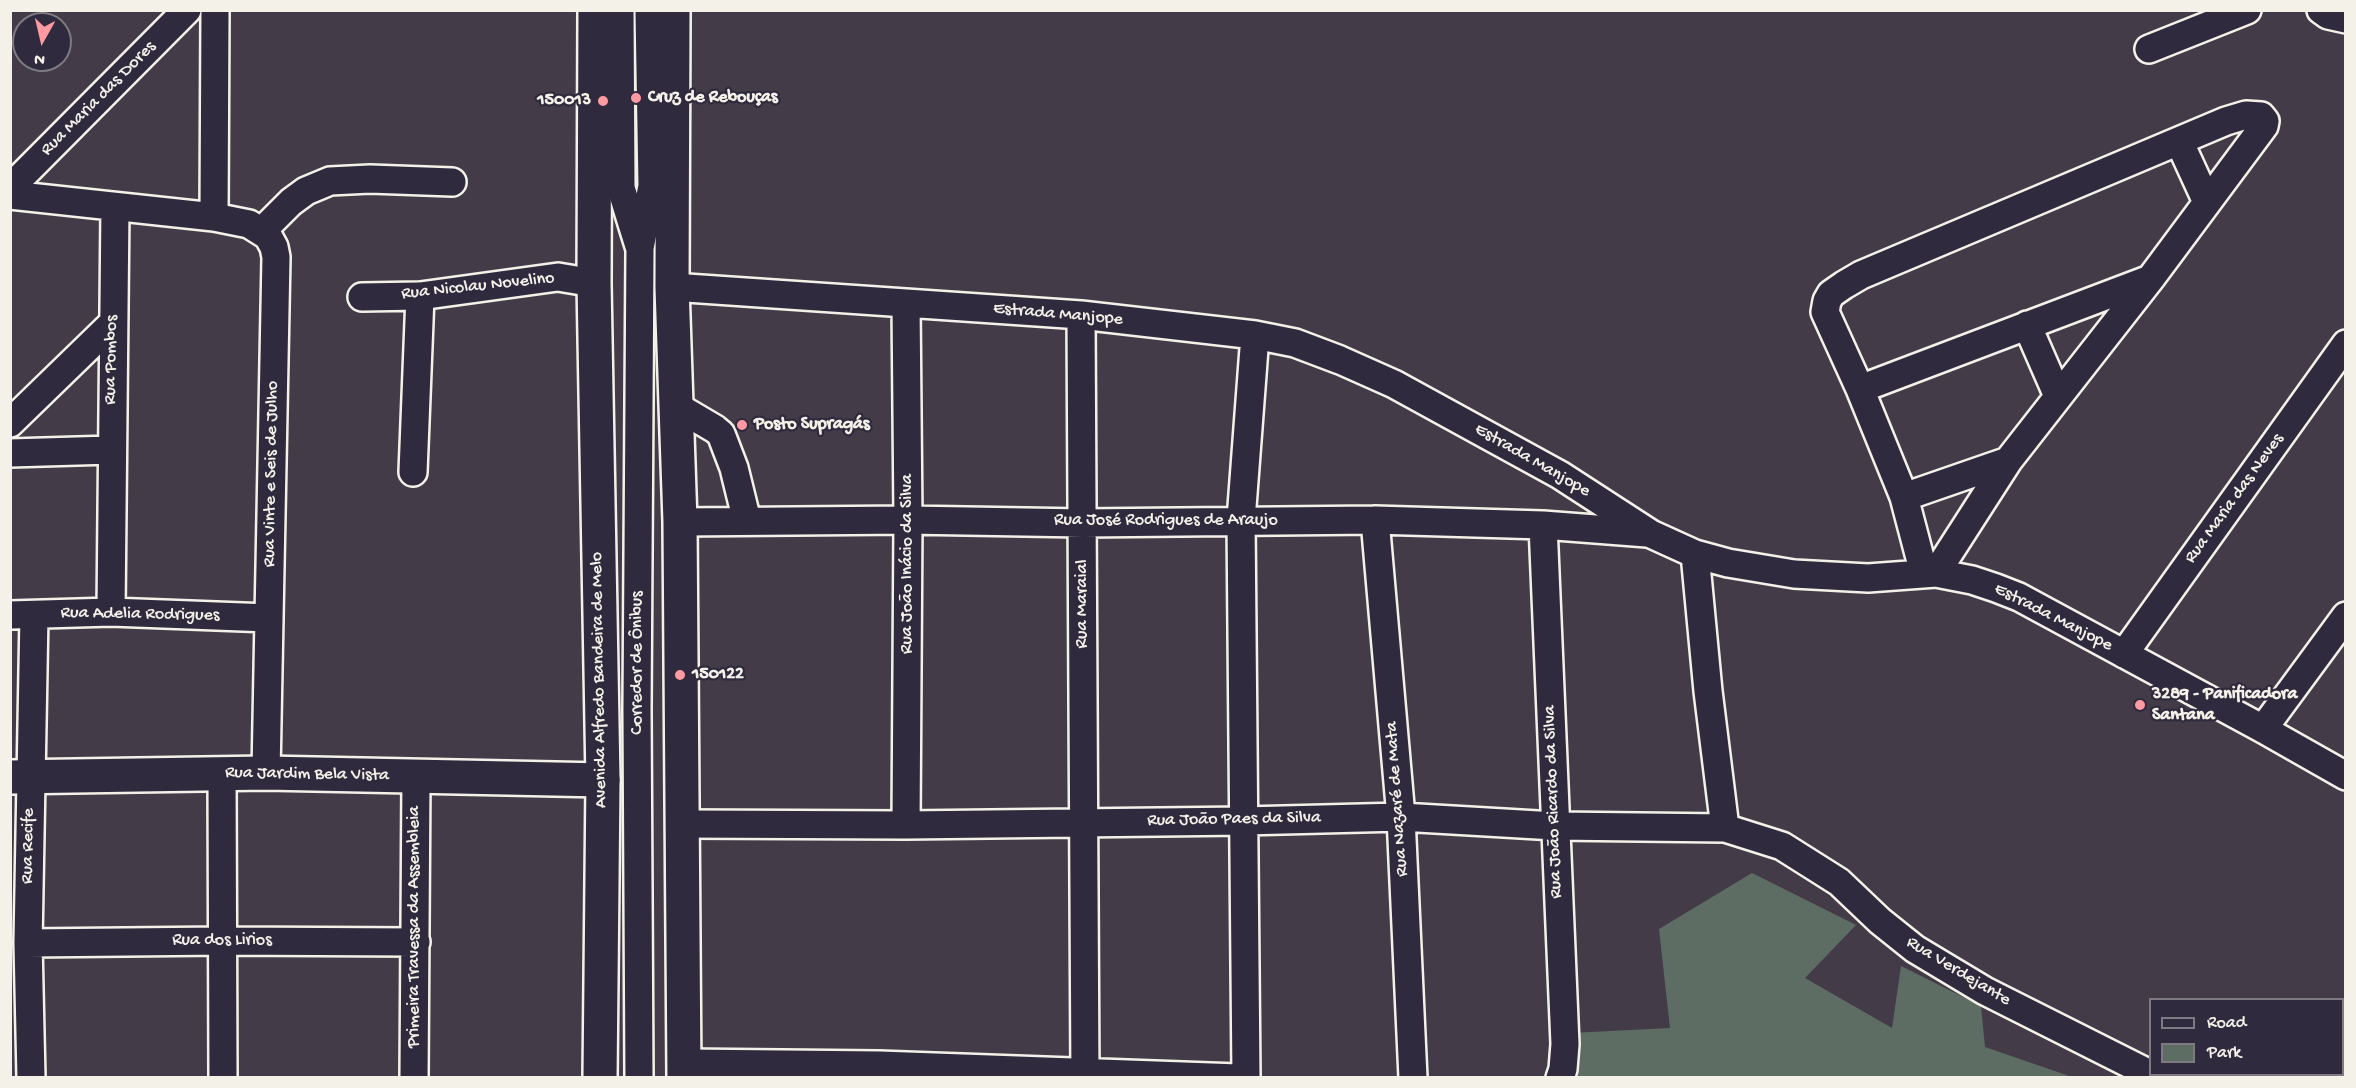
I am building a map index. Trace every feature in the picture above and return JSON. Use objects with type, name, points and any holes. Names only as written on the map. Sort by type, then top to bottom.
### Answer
[{"type":"main road","name":"Avenida Alfredo Bandeira de Melo","points":[[595,10],[594,283],[603,780],[600,1077]]},
{"type":"main road","points":[[673,10],[672,287],[680,522],[684,1070]]},
{"type":"main road","name":"Rua Jardim Bela Vista","points":[[20,777],[266,772],[603,780]]},
{"type":"street","name":"Rua Maria das Dores","points":[[10,188],[187,10]]},
{"type":"street","points":[[214,217],[215,10]]},
{"type":"street","name":"Corredor de Ônibus","points":[[620,10],[621,188],[640,248]]},
{"type":"street","name":"Corredor de Ônibus","points":[[639,1077],[637,686],[640,248],[652,186],[649,10]]},
{"type":"street","points":[[2149,49],[2247,10]]},
{"type":"street","points":[[2321,10],[2328,15],[2346,19]]},
{"type":"street","points":[[2259,114],[2265,121],[2264,126],[2151,278],[2008,461],[1930,573],[1904,497],[1826,312],[1827,301],[1831,294],[1860,275],[2179,141],[2246,115],[2259,114]]},
{"type":"street","points":[[2179,141],[2207,202]]},
{"type":"street","points":[[10,195],[214,217],[249,224],[262,231],[291,202],[306,191],[330,181],[348,179],[452,182]]},
{"type":"street","name":"Rua Pombos","points":[[111,612],[115,207]]},
{"type":"street","name":"Rua Vinte e Seis de Julho","points":[[262,231],[272,243],[276,257],[266,772]]},
{"type":"street","name":"Rua Nicolau Novelino","points":[[362,297],[420,296],[558,278],[594,283]]},
{"type":"street","points":[[1860,389],[2151,278]]},
{"type":"street","name":"Estrada Manjope","points":[[672,287],[1081,315],[1255,335],[1294,343],[1394,384],[1560,475],[1651,534],[1695,554],[1728,563],[1794,574],[1868,578],[1930,573],[1972,580],[2019,597],[2346,776]]},
{"type":"street","points":[[413,472],[420,296]]},
{"type":"street","name":"Rua João Inácio da Silva","points":[[906,303],[908,520],[906,825]]},
{"type":"street","name":"Rua Maraial","points":[[1081,315],[1085,1074]]},
{"type":"street","points":[[10,423],[113,323]]},
{"type":"street","points":[[2027,325],[2058,396]]},
{"type":"street","points":[[1246,1077],[1241,520],[1255,335]]},
{"type":"street","name":"Rua Maria das Neves","points":[[2124,654],[2346,344]]},
{"type":"street","points":[[676,406],[721,434],[734,468],[747,521]]},
{"type":"street","points":[[10,453],[111,450]]},
{"type":"street","points":[[1904,497],[2008,461]]},
{"type":"street","name":"Rua José Rodrigues de Araujo","points":[[680,522],[908,520],[1083,523],[1375,520],[1543,525],[1651,534]]},
{"type":"street","name":"Rua Nazaré de Mata","points":[[1375,520],[1401,817],[1413,1077]]},
{"type":"street","name":"Rua João Ricardo da Silva","points":[[1543,525],[1565,1044],[1560,1077]]},
{"type":"street","points":[[1695,554],[1708,691],[1725,828]]},
{"type":"street","name":"Rua Adelia Rodrigues","points":[[22,615],[111,612],[268,618]]},
{"type":"street","name":"Rua Recife","points":[[22,615],[20,777],[28,943],[31,1077]]},
{"type":"street","points":[[2263,729],[2346,616]]},
{"type":"street","points":[[222,773],[223,1077]]},
{"type":"street","name":"Primeira Travessa da Assembleia","points":[[414,1077],[416,777]]},
{"type":"street","name":"Rua João Paes da Silva","points":[[682,824],[906,825],[1401,817],[1556,826],[1725,828],[1782,846]]},
{"type":"street","name":"Rua Verdejante","points":[[1782,846],[1839,882],[1880,921],[1916,949],[1985,991],[2149,1073]]},
{"type":"street","name":"Rua dos Lirios","points":[[28,943],[416,942]]},
{"type":"street","points":[[684,1070],[1238,1077]]},
{"type":"green space","points":[[1752,873],[1856,925],[1805,978],[1892,1028],[1901,966],[1981,1006],[1985,1047],[2072,1077],[1570,1078],[1571,1033],[1670,1028],[1659,929]]},
{"type":"place","name":"Cruz de Rebouças","points":[[636,98]]},
{"type":"place","name":"150013","points":[[603,101]]},
{"type":"place","name":"Posto Supragás","points":[[742,425]]},
{"type":"place","name":"150122","points":[[680,675]]},
{"type":"place","name":"3289 - Panificadora Santana","points":[[2140,705]]}]
